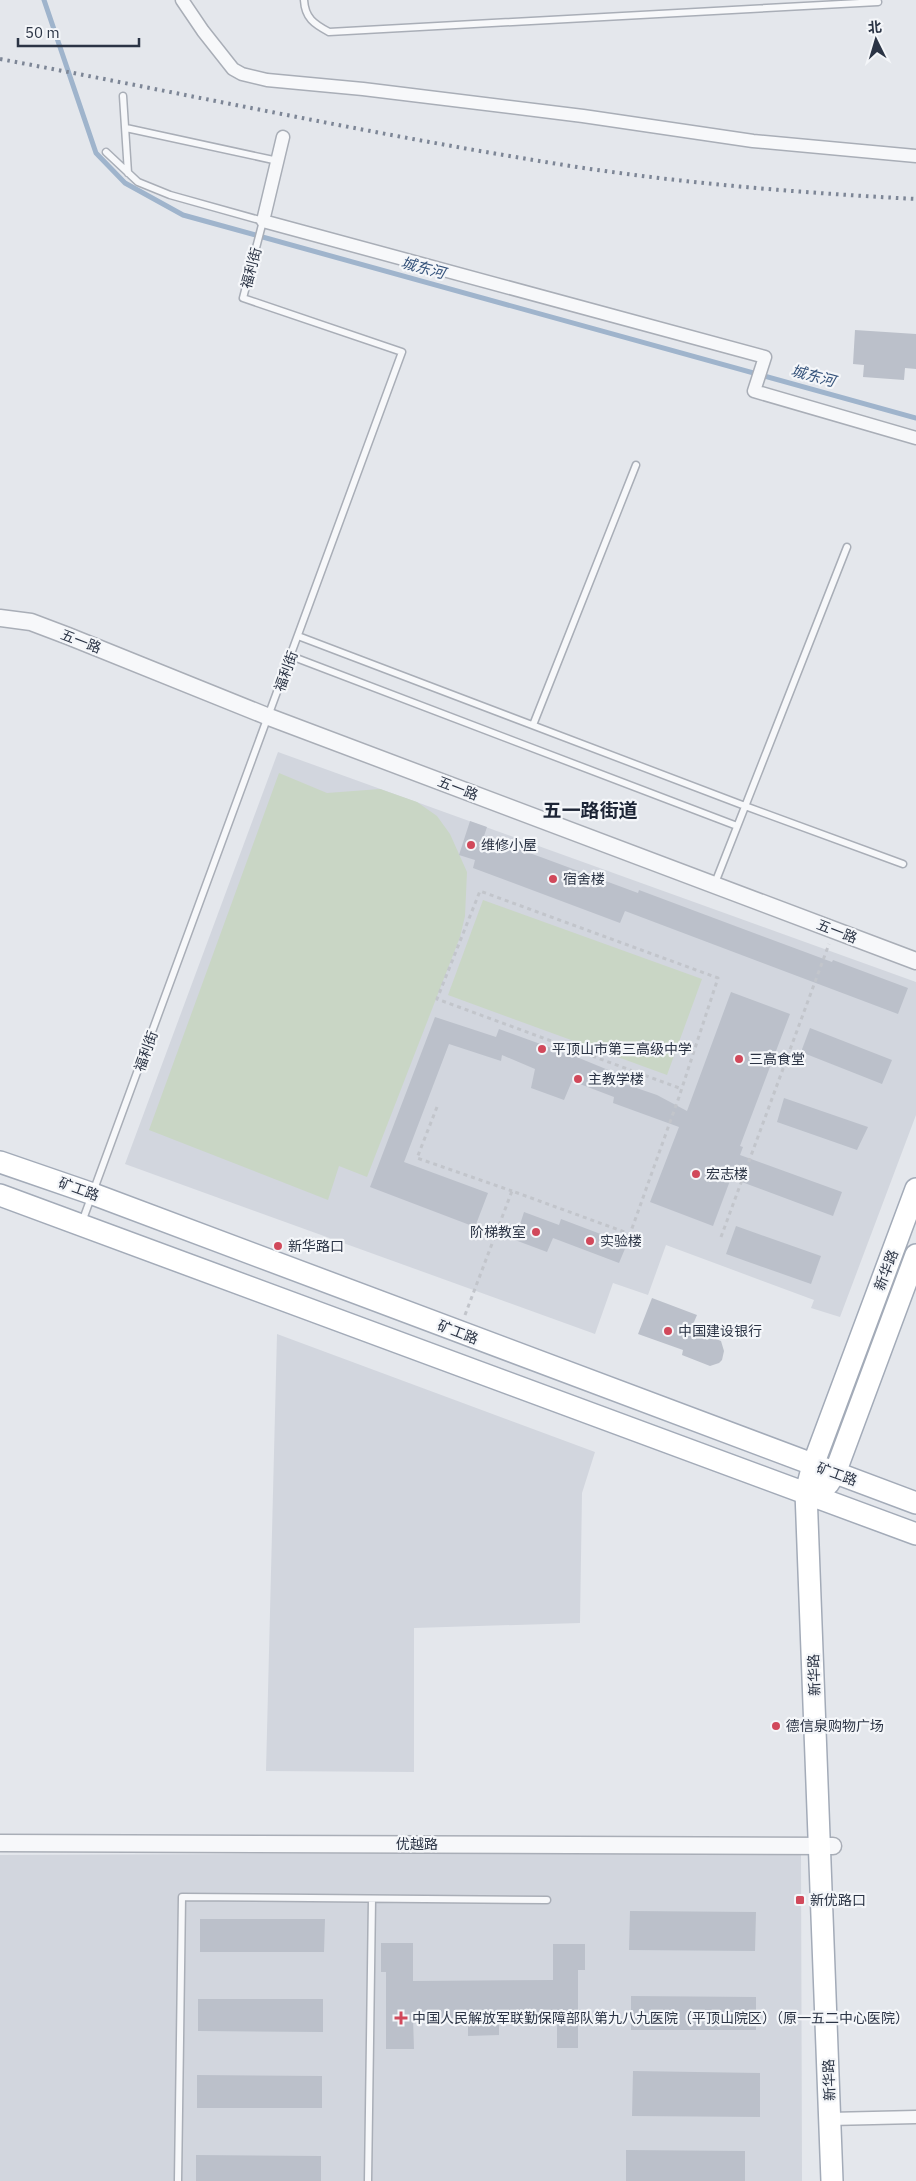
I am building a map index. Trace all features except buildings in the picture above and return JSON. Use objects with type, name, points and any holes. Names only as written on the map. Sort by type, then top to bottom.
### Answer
[{"type":"main road","name":"矿工路","points":[[0,1162],[93,1194],[916,1503]]},
{"type":"main road","name":"新华路","points":[[832,2181],[835,2118],[827,1846],[812,1465],[916,1189]]},
{"type":"main road","name":"矿工路","points":[[0,1195],[916,1534]]},
{"type":"main road","name":"新华路","points":[[813,1495],[835,1473],[916,1255]]},
{"type":"main road","name":"新华路","points":[[835,2118],[842,2181]]},
{"type":"street","points":[[182,0],[203,31],[234,69],[242,74],[268,80],[363,89],[583,116],[753,141],[916,156]]},
{"type":"street","points":[[283,137],[263,221],[765,357],[754,391],[916,438]]},
{"type":"street","name":"五一路","points":[[0,618],[31,622],[269,717],[916,961]]},
{"type":"street","name":"优越路","points":[[0,1843],[827,1846]]},
{"type":"street","points":[[835,2118],[916,2117]]},
{"type":"lane","points":[[304,0],[304,8],[311,22],[329,32],[878,2]]},
{"type":"lane","points":[[123,96],[128,173]]},
{"type":"lane","points":[[126,128],[278,161]]},
{"type":"lane","points":[[106,152],[138,182],[170,195],[263,221]]},
{"type":"lane","name":"福利街","points":[[82,1224],[402,352],[242,298],[263,221]]},
{"type":"lane","points":[[533,725],[636,465]]},
{"type":"lane","points":[[714,885],[847,547]]},
{"type":"lane","points":[[298,636],[903,864]]},
{"type":"lane","points":[[291,656],[737,826]]},
{"type":"lane","points":[[178,2181],[182,1897],[547,1900]]},
{"type":"lane","points":[[368,2181],[372,1899]]},
{"type":"path","points":[[437,1107],[418,1158],[630,1234],[682,1089],[718,978],[480,891],[437,999],[682,1089]]},
{"type":"path","points":[[721,1237],[826,950]]},
{"type":"path","points":[[459,1332],[512,1192]]},
{"type":"shaded area","name":"平顶山市第三高级中学","points":[[278,752],[916,982],[916,1115],[840,1317],[811,1308],[814,1300],[666,1245],[648,1295],[613,1283],[595,1334],[125,1164]]},
{"type":"shaded area","points":[[277,1334],[595,1452],[582,1493],[580,1623],[414,1628],[414,1772],[266,1771]]},
{"type":"shaded area","name":"中国人民解放军联勤保障部队第九八九医院（平顶山院区）（原一五二中心医院）","points":[[801,1852],[802,2181],[0,2181],[0,1855]]},
{"type":"green space","points":[[279,773],[327,793],[380,789],[417,802],[437,816],[450,834],[467,872],[465,916],[460,937],[367,1177],[339,1166],[328,1200],[149,1130]]},
{"type":"green space","points":[[483,900],[702,979],[667,1075],[448,995]]},
{"type":"waterway","name":"城东河","points":[[44,0],[96,153],[125,183],[183,215],[916,418]]},
{"type":"railway","points":[[0,59],[360,129],[577,167],[746,187],[916,199]]},
{"type":"place","name":"维修小屋","points":[[471,845]]},
{"type":"place","name":"宿舍楼","points":[[553,879]]},
{"type":"place","name":"平顶山市第三高级中学","points":[[542,1049]]},
{"type":"place","name":"三高食堂","points":[[739,1059]]},
{"type":"place","name":"主教学楼","points":[[578,1079]]},
{"type":"place","name":"宏志楼","points":[[696,1174]]},
{"type":"place","name":"阶梯教室","points":[[536,1232]]},
{"type":"place","name":"实验楼","points":[[590,1241]]},
{"type":"place","name":"新华路口","points":[[278,1246]]},
{"type":"place","name":"中国建设银行","points":[[668,1331]]},
{"type":"place","name":"德信泉购物广场","points":[[776,1726]]},
{"type":"place","name":"新优路口","points":[[800,1900]]},
{"type":"place","name":"中国人民解放军联勤保障部队第九八九医院（平顶山院区）（原一五二中心医院）","points":[[401,2018]]},
{"type":"district","name":"五一路街道","points":[[590,810]]}]
